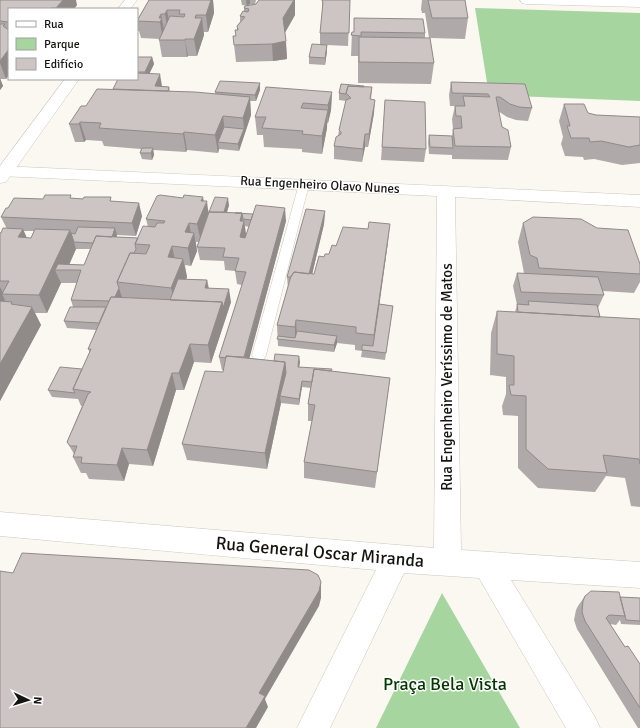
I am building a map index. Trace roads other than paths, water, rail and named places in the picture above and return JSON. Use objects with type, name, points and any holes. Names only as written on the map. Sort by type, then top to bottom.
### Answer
[{"type":"street","points":[[125,8],[131,0]]},
{"type":"street","points":[[526,0],[640,3]]},
{"type":"street","points":[[2,173],[71,80]]},
{"type":"street","name":"Rua Engenheiro Olavo Nunes","points":[[2,173],[304,184],[640,201]]},
{"type":"street","name":"Rua Engenheiro Veríssimo de Matos","points":[[446,191],[448,563]]},
{"type":"street","name":"Rua General Oscar Miranda","points":[[0,524],[396,559],[640,575]]},
{"type":"street","points":[[313,728],[396,559]]},
{"type":"street","points":[[487,566],[584,728]]},
{"type":"lane","points":[[259,355],[304,184]]},
{"type":"park label","name":"Praça Bela Vista","points":[[445,684]]}]
